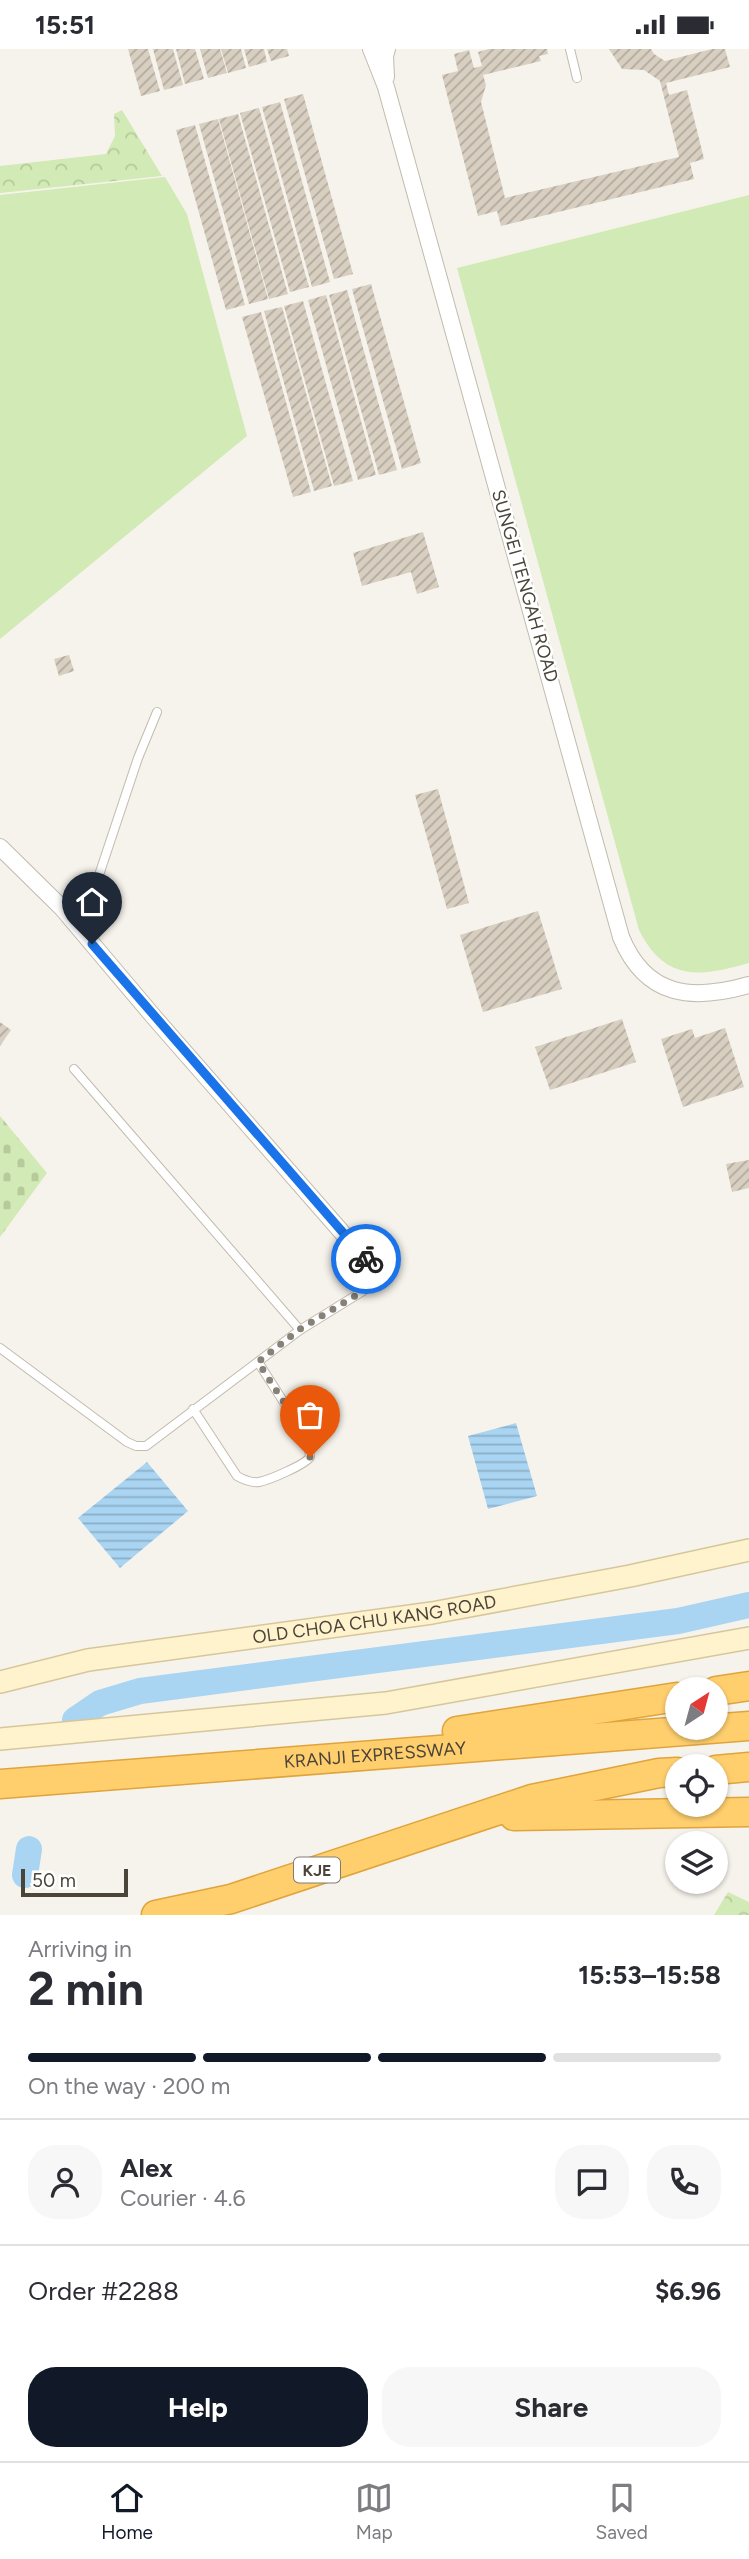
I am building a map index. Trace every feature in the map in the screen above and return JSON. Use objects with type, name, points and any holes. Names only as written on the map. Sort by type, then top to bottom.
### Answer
[{"type":"highway","points":[[728,1689],[749,1686]]},
{"type":"highway","points":[[421,1751],[451,1732],[665,1699]]},
{"type":"highway","name":"KRANJI EXPRESSWAY","points":[[0,1784],[749,1726]]},
{"type":"highway","points":[[728,1769],[749,1767]]},
{"type":"highway","name":"KJE","points":[[156,1915],[231,1899],[532,1799],[665,1773]]},
{"type":"highway","points":[[476,1816],[749,1812]]},
{"type":"main road","name":"OLD CHOA CHU KANG ROAD","points":[[0,1682],[88,1660],[432,1613],[630,1576],[749,1550]]},
{"type":"main road","points":[[0,1739],[386,1703],[749,1638]]},
{"type":"street","name":"SUNGEI TENGAH ROAD","points":[[371,49],[386,87],[624,944],[636,965],[663,986],[679,992],[710,994],[749,985]]},
{"type":"street","name":"SUNGEI TENGAH ROAD","points":[[386,87],[387,49]]},
{"type":"street","points":[[0,847],[62,908],[367,1261]]},
{"type":"lane","points":[[570,49],[578,78]]},
{"type":"lane","points":[[62,908],[99,876],[138,758],[157,712]]},
{"type":"lane","points":[[74,1069],[300,1329]]},
{"type":"lane","points":[[0,1348],[136,1446],[146,1446],[300,1329],[369,1285],[372,1272],[367,1261]]},
{"type":"lane","points":[[193,1409],[237,1476],[247,1481],[261,1482],[302,1466],[310,1457],[308,1440],[258,1362]]},
{"type":"green space","points":[[122,110],[162,176],[0,193],[0,166],[106,154],[115,136],[114,114]]},
{"type":"green space","points":[[165,177],[187,214],[247,436],[0,639],[0,195]]},
{"type":"green space","points":[[749,195],[749,963],[715,971],[685,971],[660,959],[639,930],[457,268]]},
{"type":"green space","points":[[0,1116],[47,1173],[0,1237]]},
{"type":"green space","points":[[728,1892],[749,1902],[749,1915],[714,1915]]},
{"type":"water","points":[[516,1423],[537,1496],[488,1509],[468,1436]]},
{"type":"water","points":[[147,1462],[188,1511],[120,1568],[78,1518]]},
{"type":"building","points":[[128,49],[148,49],[160,91],[141,96]]},
{"type":"building","points":[[153,49],[173,49],[183,85],[164,90]]},
{"type":"building","points":[[176,49],[195,49],[204,79],[185,84]]},
{"type":"building","points":[[200,49],[220,49],[227,73],[208,78]]},
{"type":"building","points":[[221,49],[241,49],[246,68],[228,73]]},
{"type":"building","points":[[244,49],[264,49],[267,62],[249,67]]},
{"type":"building","points":[[267,49],[287,49],[289,56],[271,61]]},
{"type":"building","points":[[489,49],[547,49],[548,54],[539,56],[541,61],[483,75],[486,85],[481,102],[505,198],[679,157],[660,81],[644,70],[622,69],[609,49],[651,49],[665,61],[712,49],[725,49],[730,67],[666,83],[669,95],[687,90],[704,159],[690,163],[694,179],[501,226],[497,211],[478,216],[442,75],[458,71],[454,54],[469,50],[474,68],[482,66],[478,52]]},
{"type":"building","points":[[303,94],[353,274],[334,279],[284,99]]},
{"type":"building","points":[[280,102],[330,282],[312,287],[262,107]]},
{"type":"building","points":[[259,108],[309,287],[290,292],[240,113]]},
{"type":"building","points":[[238,114],[288,294],[269,299],[219,119]]},
{"type":"building","points":[[218,119],[268,299],[249,304],[199,124]]},
{"type":"building","points":[[195,125],[245,305],[226,310],[176,130]]},
{"type":"building","points":[[371,284],[421,463],[402,469],[352,289]]},
{"type":"building","points":[[347,290],[397,470],[379,475],[329,295]]},
{"type":"building","points":[[326,295],[376,475],[358,480],[308,300]]},
{"type":"building","points":[[303,301],[353,481],[334,486],[284,306]]},
{"type":"building","points":[[282,307],[332,486],[314,491],[264,311]]},
{"type":"building","points":[[261,312],[311,492],[293,497],[242,317]]},
{"type":"building","points":[[423,532],[439,587],[417,594],[411,572],[362,586],[353,553]]},
{"type":"building","points":[[69,655],[74,671],[59,676],[54,659]]},
{"type":"building","points":[[438,789],[469,903],[447,909],[415,795]]},
{"type":"building","points":[[538,911],[562,989],[483,1012],[460,935]]},
{"type":"building","points":[[622,1019],[636,1062],[550,1090],[535,1047]]},
{"type":"building","points":[[0,1022],[11,1030],[0,1046]]},
{"type":"building","points":[[725,1028],[744,1087],[683,1107],[661,1039],[692,1029],[695,1038]]},
{"type":"building","points":[[749,1160],[749,1188],[732,1192],[726,1164]]},
{"type":"waterway","points":[[75,1720],[100,1703],[140,1691],[678,1621],[749,1605]]},
{"type":"waterway","points":[[25,1875],[29,1849]]},
{"type":"way so far","points":[[310,1457],[308,1440],[258,1362],[300,1329],[363,1291],[369,1285],[372,1272],[366,1259]]},
{"type":"route","points":[[92,944],[366,1259]]}]
